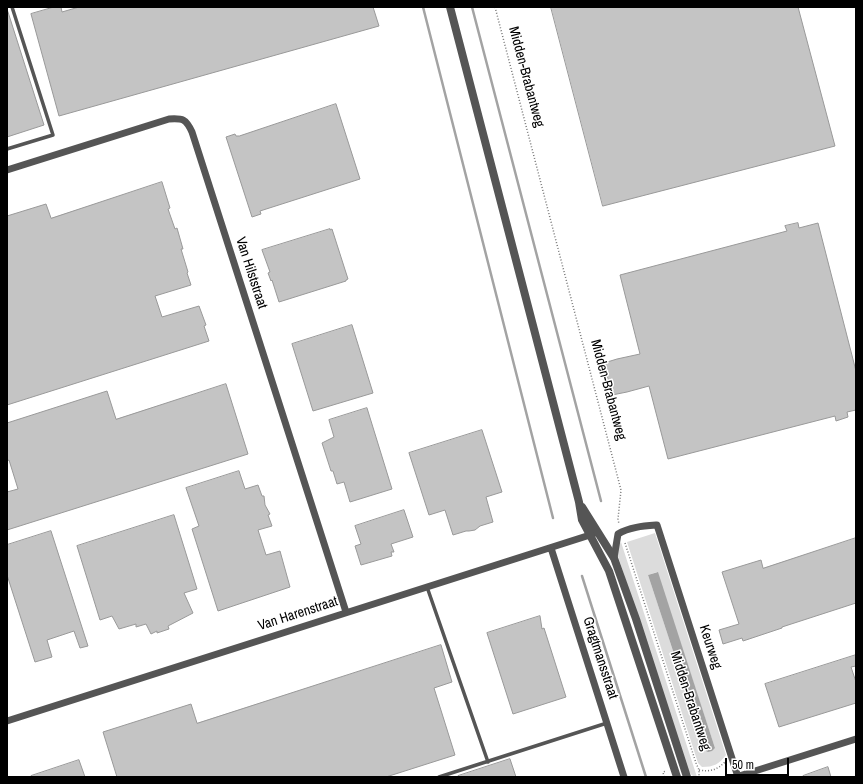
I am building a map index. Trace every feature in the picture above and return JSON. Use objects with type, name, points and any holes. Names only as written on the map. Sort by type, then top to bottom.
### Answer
[{"type":"street","name":"Midden-Brabantweg","points":[[450,7],[580,502],[609,571],[677,777]]},
{"type":"street","name":"Van Hilststraat","points":[[7,170],[169,119],[179,118],[185,120],[189,125],[346,612]]},
{"type":"street","name":"Keurweg","points":[[621,532],[657,524],[737,777]]},
{"type":"street","points":[[614,558],[618,534],[621,532]]},
{"type":"street","name":"Midden-Brabantweg","points":[[594,533],[614,558],[638,626],[687,777]]},
{"type":"street","name":"Van Harenstraat","points":[[7,721],[594,533]]},
{"type":"street","name":"Gragtmansstraat","points":[[551,548],[624,777]]},
{"type":"street","points":[[737,777],[856,739]]},
{"type":"lane","points":[[7,149],[53,135],[12,7]]},
{"type":"lane","points":[[427,587],[488,762]]},
{"type":"lane","points":[[439,777],[607,724]]},
{"type":"path","name":"Midden-Brabantweg","points":[[495,7],[621,490],[618,519],[621,532],[696,763],[700,770],[700,777]]},
{"type":"path","points":[[700,770],[715,770],[731,756]]},
{"type":"shaded area","points":[[655,533],[726,755],[721,761],[713,766],[702,767],[698,763],[627,542]],"holes":[[[657,572],[715,748],[706,751],[648,575]]]},
{"type":"shaded area","points":[[621,542],[697,777],[692,776],[687,769],[616,550]]},
{"type":"shaded area","points":[[658,572],[715,748],[712,751],[706,751],[648,575]]},
{"type":"building","points":[[54,7],[61,7],[62,12],[79,7],[373,7],[379,26],[59,116],[31,14]]},
{"type":"building","points":[[551,7],[798,7],[835,146],[603,206]]},
{"type":"building","points":[[8,12],[44,125],[7,137],[7,13]]},
{"type":"building","points":[[336,104],[360,179],[260,211],[261,214],[252,217],[226,137],[235,134],[236,136],[239,136]]},
{"type":"building","points":[[162,182],[170,208],[168,209],[175,229],[177,228],[183,249],[181,249],[191,285],[155,296],[162,317],[199,306],[206,325],[204,326],[209,341],[7,405],[7,216],[46,204],[51,218]]},
{"type":"building","points":[[798,223],[799,228],[818,223],[856,371],[856,410],[847,412],[848,417],[836,421],[835,416],[668,459],[649,386],[612,395],[604,363],[640,354],[620,275],[787,231],[785,226]]},
{"type":"building","points":[[332,229],[348,279],[346,281],[279,302],[272,280],[271,281],[268,273],[270,272],[262,250]]},
{"type":"building","points":[[352,325],[373,393],[313,411],[292,344]]},
{"type":"building","points":[[226,384],[248,454],[7,530],[7,492],[18,489],[9,460],[7,461],[7,423],[107,391],[116,419]]},
{"type":"building","points":[[367,408],[392,489],[350,502],[344,482],[337,484],[322,443],[334,437],[329,420]]},
{"type":"building","points":[[482,430],[502,492],[486,497],[493,522],[480,526],[475,530],[453,535],[445,510],[429,515],[409,453]]},
{"type":"building","points":[[239,471],[245,489],[258,485],[262,496],[264,496],[265,505],[270,514],[268,515],[272,526],[258,530],[266,555],[280,551],[290,587],[218,611],[192,529],[199,526],[186,488]]},
{"type":"building","points":[[404,510],[413,537],[391,544],[394,552],[391,552],[392,556],[361,565],[355,546],[361,544],[355,526]]},
{"type":"building","points":[[174,515],[197,589],[184,593],[193,613],[168,626],[169,629],[157,633],[157,631],[151,634],[146,624],[136,627],[136,624],[119,629],[112,616],[100,620],[77,546]]},
{"type":"building","points":[[51,531],[88,646],[80,648],[74,631],[47,640],[52,657],[35,662],[7,575],[7,545]]},
{"type":"building","points":[[856,538],[856,603],[743,641],[742,638],[723,644],[719,630],[739,624],[722,572],[761,560],[763,568]]},
{"type":"building","points":[[540,616],[542,629],[544,628],[566,697],[513,714],[487,633]]},
{"type":"building","points":[[441,645],[452,682],[434,688],[455,755],[386,777],[117,777],[103,732],[191,704],[197,723]]},
{"type":"building","points":[[856,655],[856,666],[851,667],[856,682],[856,703],[779,727],[765,684]]},
{"type":"building","points":[[510,759],[516,777],[458,777],[458,776]]},
{"type":"building","points":[[79,760],[85,777],[31,777],[31,776]]},
{"type":"building","points":[[828,767],[831,777],[803,777],[803,776]]},
{"type":"waterway","points":[[423,7],[553,518]]},
{"type":"waterway","points":[[472,7],[601,501]]},
{"type":"waterway","points":[[582,576],[646,777]]}]
